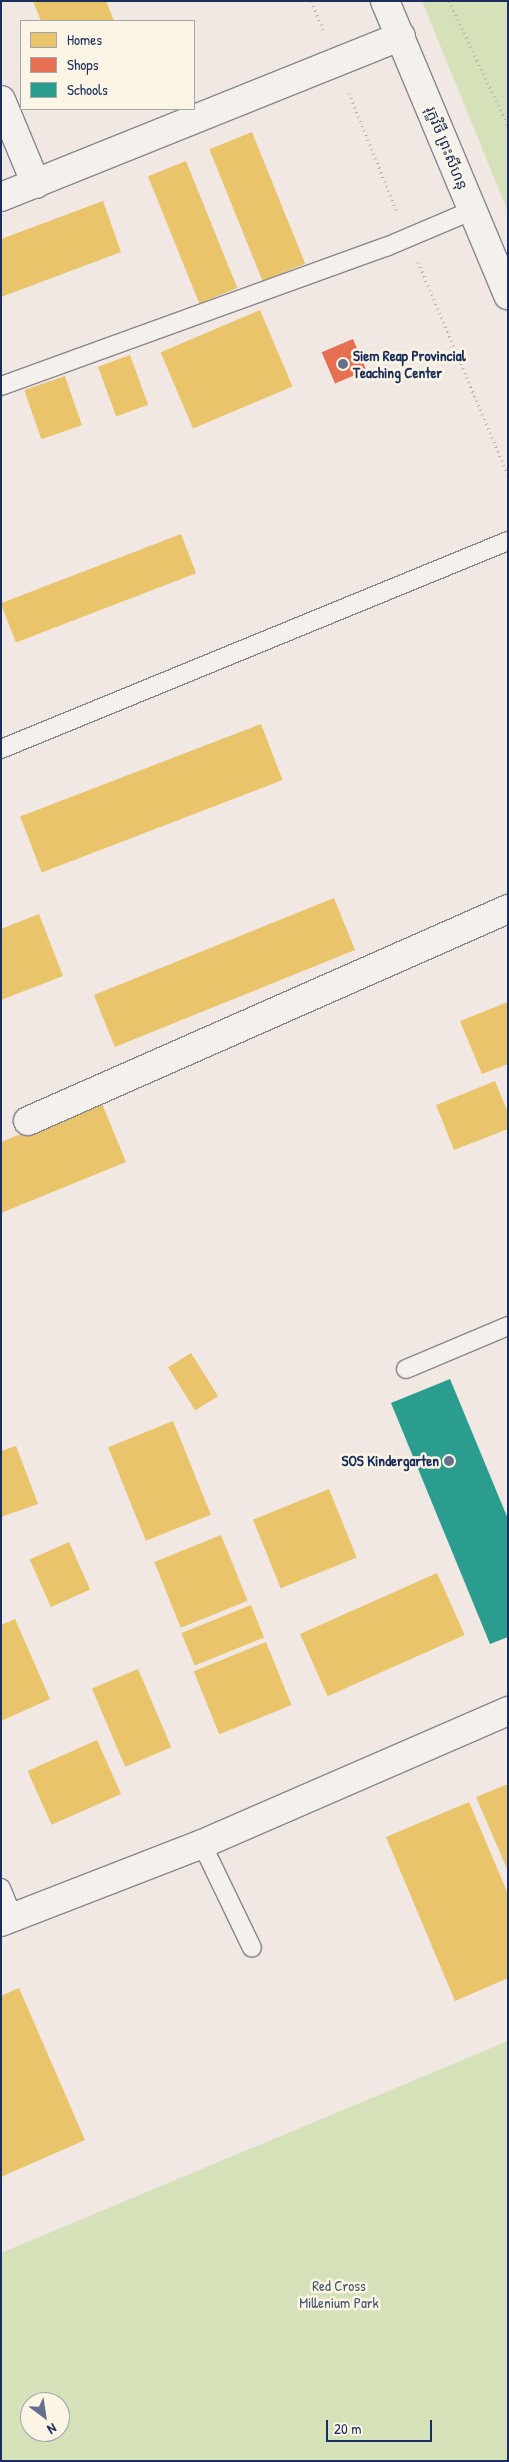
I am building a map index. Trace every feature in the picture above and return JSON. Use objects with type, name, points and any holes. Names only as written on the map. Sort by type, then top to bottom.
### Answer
[{"type":"street","name":"រុក្ខវិថី ព្រះសីហនុ","points":[[385,1],[508,296]]},
{"type":"street","points":[[1,197],[400,36]]},
{"type":"street","points":[[1,100],[36,184]]},
{"type":"street","points":[[28,1121],[508,908]]},
{"type":"street","points":[[7,1920],[202,1844],[508,1710]]},
{"type":"lane","points":[[1,386],[377,250],[473,210]]},
{"type":"lane","points":[[1,749],[508,541]]},
{"type":"lane","points":[[406,1369],[508,1326]]},
{"type":"lane","points":[[202,1844],[252,1948]]},
{"type":"lane","points":[[1,1888],[7,1920]]},
{"type":"path","points":[[450,1],[508,126]]},
{"type":"green space","points":[[422,1],[508,1],[508,212]]},
{"type":"green space","name":"Red Cross Millenium Park","points":[[508,2041],[508,2461],[1,2461],[1,2253]]},
{"type":"building: Homes","points":[[33,1],[106,1],[114,20],[41,20]]},
{"type":"building: Homes","points":[[252,132],[305,264],[263,281],[209,149]]},
{"type":"building: Homes","points":[[186,161],[237,288],[199,303],[148,176]]},
{"type":"building: Homes","points":[[103,201],[121,252],[1,297],[1,239]]},
{"type":"building: Homes","points":[[260,310],[292,386],[193,429],[161,352]]},
{"type":"building: Homes","points":[[130,355],[148,405],[116,416],[98,367]]},
{"type":"building: Homes","points":[[65,376],[82,425],[41,439],[24,390]]},
{"type":"building: Homes","points":[[181,534],[196,573],[16,642],[1,603]]},
{"type":"building: Homes","points":[[261,724],[283,780],[42,872],[20,816]]},
{"type":"building: Homes","points":[[334,898],[355,950],[115,1047],[94,995]]},
{"type":"building: Homes","points":[[39,914],[63,976],[1,1000],[1,929]]},
{"type":"building: Homes","points":[[508,1002],[508,1064],[482,1074],[460,1021]]},
{"type":"building: Homes","points":[[495,1081],[508,1113],[508,1129],[454,1150],[436,1105]]},
{"type":"building: Homes","points":[[101,1101],[126,1162],[1,1213],[1,1142]]},
{"type":"building: Homes","points":[[191,1353],[218,1396],[195,1411],[168,1367]]},
{"type":"building: Homes","points":[[173,1421],[211,1515],[146,1541],[108,1447]]},
{"type":"building: Homes","points":[[16,1446],[38,1504],[1,1517],[1,1451]]},
{"type":"building: Homes","points":[[329,1489],[357,1558],[281,1588],[253,1520]]},
{"type":"building: Homes","points":[[221,1535],[248,1601],[181,1628],[154,1562]]},
{"type":"building: Homes","points":[[69,1542],[90,1590],[51,1607],[30,1559]]},
{"type":"building: Homes","points":[[437,1573],[465,1635],[328,1696],[300,1634]]},
{"type":"building: Homes","points":[[251,1605],[264,1637],[195,1666],[181,1633]]},
{"type":"building: Homes","points":[[15,1619],[50,1699],[1,1721],[1,1625]]},
{"type":"building: Homes","points":[[266,1642],[291,1705],[219,1734],[194,1671]]},
{"type":"building: Homes","points":[[138,1669],[171,1747],[125,1767],[92,1689]]},
{"type":"building: Homes","points":[[97,1740],[121,1794],[52,1825],[28,1771]]},
{"type":"building: Homes","points":[[508,1784],[508,1871],[476,1797]]},
{"type":"building: Homes","points":[[469,1802],[508,1894],[508,1978],[455,2001],[386,1837]]},
{"type":"building: Homes","points":[[19,1988],[85,2140],[1,2177],[1,1996]]},
{"type":"building: Shops","points":[[353,339],[366,370],[335,384],[322,352]]},
{"type":"building: Schools","name":"SOS Kindergarten","points":[[450,1379],[508,1519],[508,1637],[490,1644],[391,1403]]},
{"type":"place","name":"Siem Reap Provincial Teaching Center","points":[[343,364]]},
{"type":"place","name":"SOS Kindergarten","points":[[449,1461]]}]
